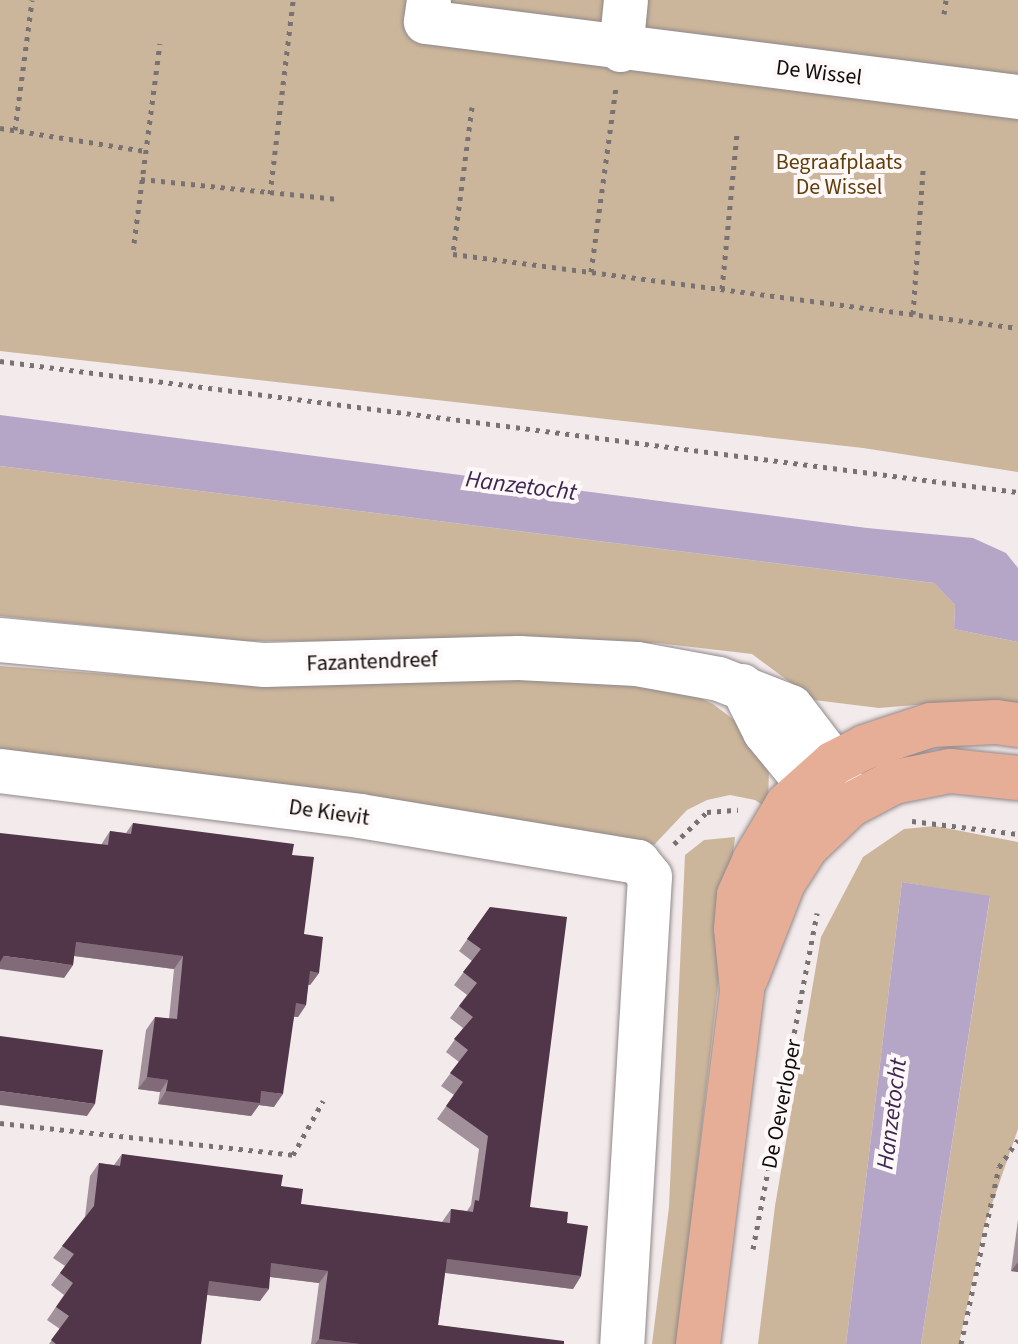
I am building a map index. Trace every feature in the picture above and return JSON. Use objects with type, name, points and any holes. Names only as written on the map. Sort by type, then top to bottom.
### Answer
[{"type":"main road","points":[[698,1344],[742,991],[736,929],[739,895],[787,805],[821,773],[865,747],[931,725],[996,722],[1018,725]]},
{"type":"main road","points":[[742,991],[783,883],[806,847],[850,805],[894,782],[950,771],[1018,778]]},
{"type":"street","name":"De Wissel","points":[[429,0],[426,22],[621,50],[1018,97]]},
{"type":"street","points":[[621,50],[626,0]]},
{"type":"street","name":"Fazantendreef","points":[[0,640],[265,665],[519,658],[637,664],[742,686],[791,707],[821,773],[850,805]]},
{"type":"street","name":"De Kievit","points":[[0,771],[360,816],[638,862],[650,877],[622,1344]]},
{"type":"path","points":[[15,130],[32,0]]},
{"type":"path","points":[[270,194],[293,0]]},
{"type":"path","points":[[944,14],[946,0]]},
{"type":"path","points":[[134,243],[160,44]]},
{"type":"path","points":[[591,272],[621,50]]},
{"type":"path","points":[[472,107],[453,254],[1018,328]]},
{"type":"path","points":[[0,128],[145,151]]},
{"type":"path","points":[[722,289],[737,133]]},
{"type":"path","points":[[913,314],[923,170]]},
{"type":"path","points":[[141,179],[338,199]]},
{"type":"path","points":[[0,361],[1018,492]]},
{"type":"path","points":[[897,826],[911,821],[1018,834]]},
{"type":"path","name":"De Oeverloper","points":[[752,1253],[819,903]]},
{"type":"path","points":[[0,1123],[293,1155],[323,1101]]},
{"type":"path","points":[[961,1344],[999,1167],[1018,1140]]},
{"type":"green space","name":"Begraafplaats De Wissel","points":[[0,0],[1018,0],[1018,472],[863,448],[0,351]]},
{"type":"green space","points":[[0,466],[934,583],[955,605],[954,629],[1018,642],[1018,710],[951,702],[879,708],[814,700],[752,654],[657,643],[244,641],[0,616]]},
{"type":"green space","points":[[0,666],[214,682],[389,676],[613,683],[685,691],[713,704],[742,726],[769,767],[768,809],[755,800],[730,795],[707,800],[687,810],[654,845],[382,801],[0,755]]},
{"type":"green space","points":[[935,826],[1018,842],[1018,1129],[984,1227],[959,1344],[921,1344],[990,897],[902,882],[846,1344],[758,1344],[775,1206],[821,937],[863,857],[904,829]]},
{"type":"green space","points":[[735,837],[677,1344],[652,1344],[669,1207],[685,855],[704,840]]},
{"type":"water","name":"Hanzetocht","points":[[0,415],[867,528],[973,538],[1006,553],[1018,568],[1018,642],[954,629],[955,605],[934,583],[0,466]]},
{"type":"water","name":"Hanzetocht","points":[[902,882],[990,896],[921,1344],[846,1344]]},
{"type":"building","points":[[133,823],[294,844],[292,855],[314,857],[304,934],[323,937],[319,973],[310,971],[306,1005],[296,1003],[283,1094],[261,1091],[260,1103],[166,1091],[168,1080],[147,1077],[155,1017],[177,1019],[183,956],[76,942],[73,965],[4,956],[0,962],[0,833],[108,845],[110,831],[131,834]]},
{"type":"building","points":[[490,907],[567,917],[530,1207],[568,1212],[567,1223],[588,1226],[581,1276],[447,1259],[438,1325],[564,1341],[564,1344],[360,1344],[319,1339],[328,1271],[271,1263],[269,1289],[209,1281],[201,1344],[56,1344],[51,1340],[69,1316],[56,1307],[73,1283],[60,1273],[74,1254],[62,1246],[94,1206],[99,1163],[120,1166],[122,1154],[283,1175],[281,1186],[303,1189],[301,1204],[450,1223],[451,1209],[473,1212],[475,1200],[479,1201],[488,1136],[446,1106],[463,1082],[450,1073],[468,1050],[454,1039],[473,1017],[459,1006],[477,983],[463,972],[481,949],[467,939]]},
{"type":"building","points":[[0,1036],[103,1050],[95,1104],[0,1091]]}]
